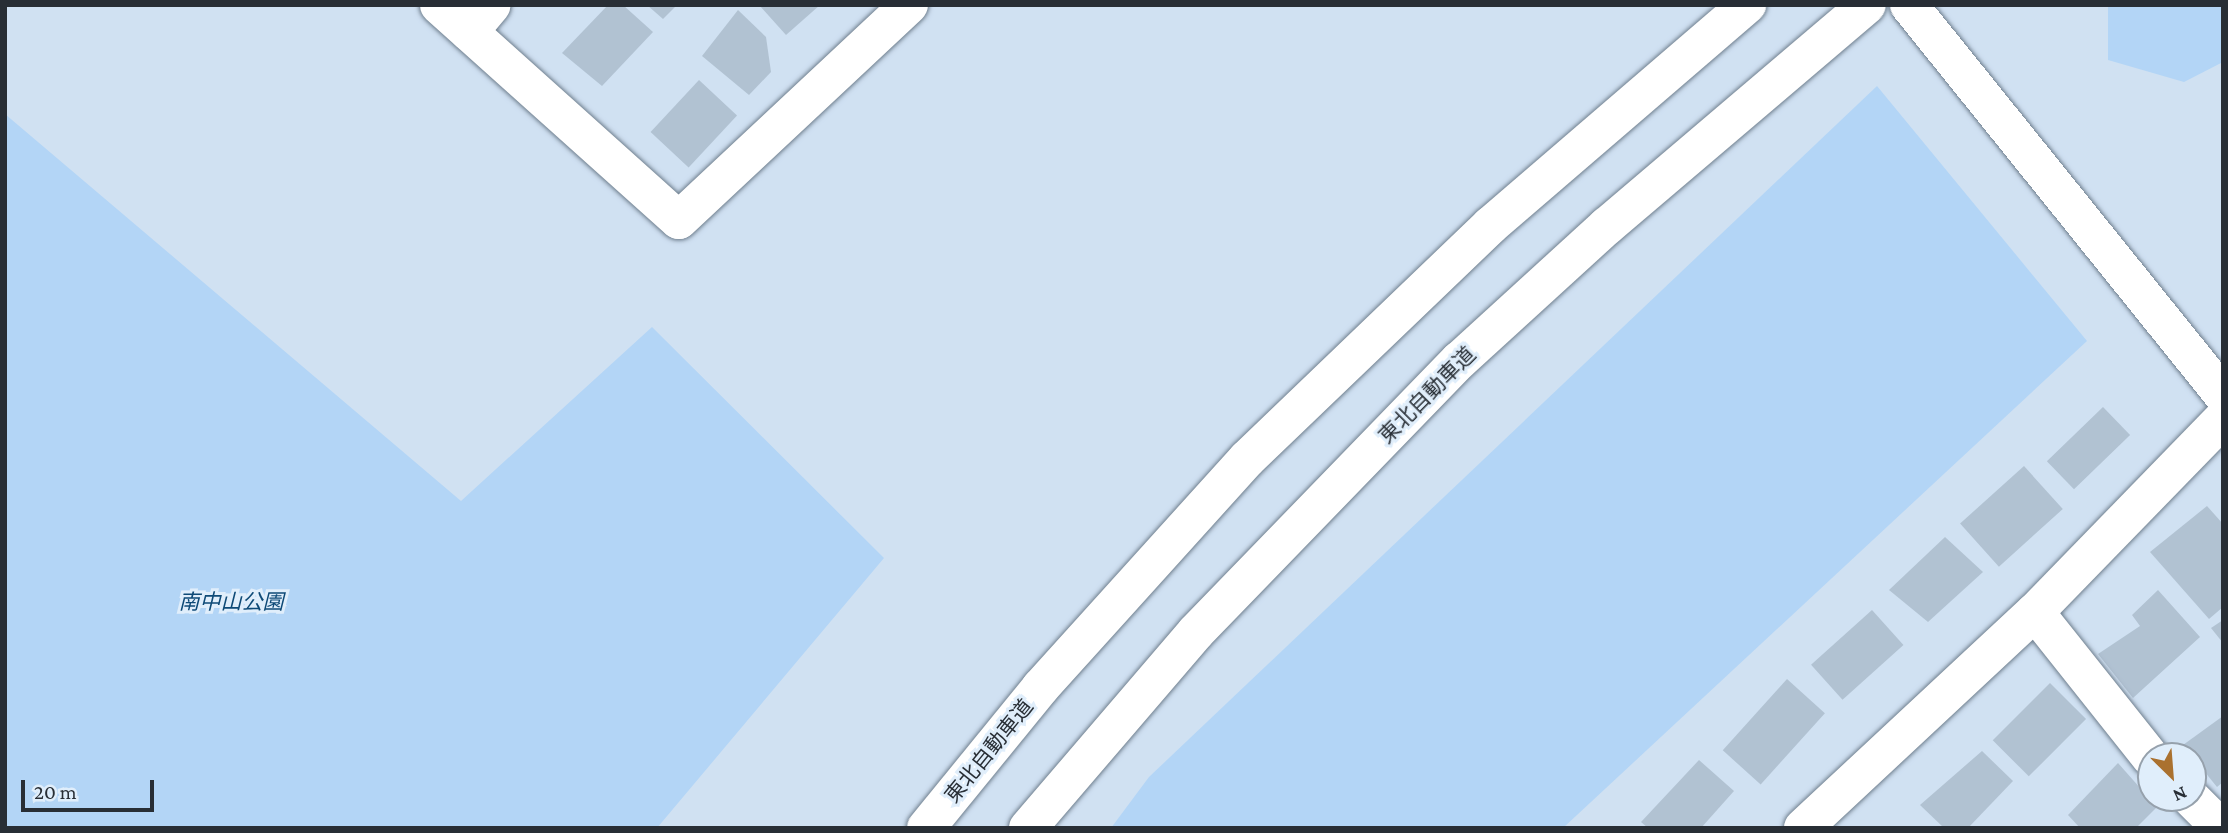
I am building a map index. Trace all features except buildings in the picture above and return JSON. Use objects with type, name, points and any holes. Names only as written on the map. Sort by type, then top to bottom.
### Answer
[{"type":"main road","points":[[439,5],[480,19],[679,220],[909,5]]},
{"type":"main road","name":"東北自動車道","points":[[926,828],[1040,688],[1247,459],[1491,225],[1747,5]]},
{"type":"main road","points":[[1909,5],[2223,395]]},
{"type":"main road","name":"東北自動車道","points":[[1028,828],[1196,632],[1460,360],[1638,199],[1865,7]]},
{"type":"main road","points":[[1803,828],[2035,612],[2223,419]]},
{"type":"main road","points":[[2035,612],[2138,742]]},
{"type":"green space","points":[[2108,5],[2223,5],[2223,62],[2184,82],[2108,60]]},
{"type":"green space","points":[[1877,86],[2087,341],[1563,828],[1111,828],[1149,777]]},
{"type":"green space","name":"南中山公園","points":[[5,114],[461,501],[652,327],[884,558],[657,828],[5,828]]}]
